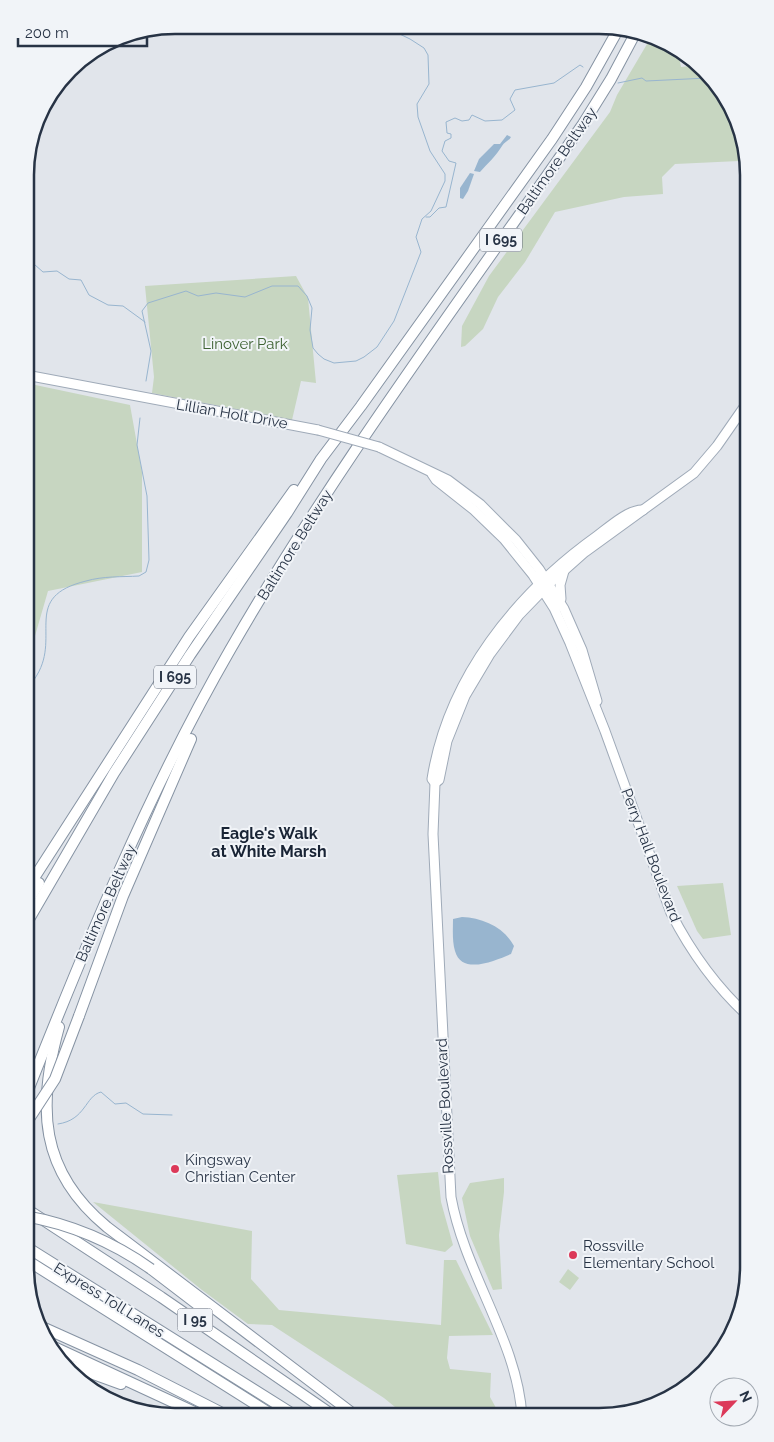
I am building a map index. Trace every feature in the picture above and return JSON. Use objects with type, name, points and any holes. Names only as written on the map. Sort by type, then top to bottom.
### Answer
[{"type":"highway","points":[[532,168],[596,63],[609,35]]},
{"type":"highway","name":"Baltimore Beltway","points":[[34,911],[135,740],[320,459],[364,402],[532,168],[586,87],[615,35]]},
{"type":"highway","name":"Baltimore Beltway","points":[[34,1076],[80,962],[136,837],[229,651],[326,494],[583,124],[633,38]]},
{"type":"highway","points":[[624,56],[637,39]]},
{"type":"highway","points":[[34,878],[215,598],[320,459]]},
{"type":"highway","points":[[34,1111],[55,1079],[147,838],[244,629]]},
{"type":"highway","points":[[34,891],[100,776]]},
{"type":"highway","points":[[136,837],[72,990],[51,1060],[45,1106],[49,1135],[58,1163],[74,1193],[102,1223],[345,1408]]},
{"type":"highway","name":"I 95","points":[[34,1214],[184,1313],[322,1408]]},
{"type":"highway","points":[[34,1218],[64,1225],[90,1235],[124,1252],[151,1269],[339,1408]]},
{"type":"highway","name":"Express Toll Lanes","points":[[34,1252],[283,1408]]},
{"type":"highway","name":"Express Toll Lanes","points":[[34,1265],[261,1408]]},
{"type":"highway","points":[[49,1330],[138,1370],[212,1408]]},
{"type":"highway","points":[[62,1351],[186,1408]]},
{"type":"highway","points":[[77,1368],[121,1384],[176,1408]]},
{"type":"main road","name":"Lillian Holt Drive","points":[[34,377],[318,430],[379,447],[432,474],[436,480],[488,516],[544,584]]},
{"type":"main road","name":"Rossville Boulevard","points":[[544,584],[641,514],[643,510],[677,487],[698,469],[740,412]]},
{"type":"main road","name":"Rossville Boulevard","points":[[520,1408],[513,1367],[464,1250],[451,1197],[433,834],[435,783],[438,780],[451,728],[471,684],[499,642],[544,584],[599,534],[638,510],[643,510]]},
{"type":"main road","points":[[564,609],[559,587],[565,570]]},
{"type":"main road","name":"Perry Hall Boulevard","points":[[544,584],[564,609],[589,669],[605,731]]},
{"type":"main road","name":"Perry Hall Boulevard","points":[[544,584],[605,731],[650,858],[677,925],[709,974],[740,1007]]},
{"type":"green space","points":[[648,43],[661,48],[680,60],[681,67],[688,66],[692,69],[716,97],[726,113],[733,130],[739,161],[675,164],[662,177],[663,194],[624,197],[555,212],[525,262],[498,297],[483,329],[465,346],[461,347],[462,326],[489,276],[610,112],[617,95]]},
{"type":"green space","name":"Linover Park","points":[[296,276],[308,298],[316,383],[301,381],[292,420],[152,393],[154,377],[145,286]]},
{"type":"green space","points":[[34,385],[130,405],[142,472],[142,572],[48,591],[34,639]]},
{"type":"green space","points":[[723,883],[731,935],[703,939],[697,931],[677,886]]},
{"type":"green space","points":[[438,1172],[441,1202],[453,1245],[445,1252],[406,1244],[397,1175]]},
{"type":"green space","points":[[504,1178],[499,1235],[502,1289],[493,1290],[470,1236],[462,1198],[470,1183]]},
{"type":"green space","points":[[93,1202],[252,1231],[251,1279],[279,1310],[441,1325],[444,1260],[456,1260],[493,1335],[449,1336],[447,1358],[450,1369],[491,1373],[490,1397],[496,1408],[396,1408],[384,1398],[272,1325],[248,1324],[202,1290]]},
{"type":"green space","points":[[568,1269],[579,1278],[570,1290],[559,1282]]},
{"type":"green space","points":[[109,1391],[135,1402],[113,1394]]},
{"type":"water","points":[[507,135],[511,137],[492,159],[480,172],[474,171],[479,159],[494,144],[500,144]]},
{"type":"water","points":[[470,173],[474,174],[468,191],[463,199],[460,198],[460,188]]},
{"type":"water","points":[[462,917],[478,919],[499,929],[510,939],[514,946],[511,954],[497,960],[472,965],[459,959],[453,943],[453,919]]},
{"type":"waterway","points":[[146,381],[151,351],[142,311],[148,303],[186,291],[198,296],[216,293],[245,297],[272,286],[298,286],[307,296],[312,308],[310,330],[313,348],[324,359],[334,363],[356,361],[377,347],[394,321],[421,252],[416,237],[422,219],[431,211],[445,181],[445,174],[430,151],[418,117],[417,104],[429,84],[428,55],[424,48],[400,34]]},
{"type":"waterway","points":[[426,217],[430,217],[439,208],[446,207],[456,163],[449,161],[442,151],[445,141],[451,138],[451,134],[447,133],[446,122],[455,118],[462,121],[469,120],[472,115],[485,121],[502,120],[515,110],[510,99],[515,90],[554,83],[580,65],[583,67]]},
{"type":"waterway","points":[[618,83],[642,78],[646,81],[701,78]]},
{"type":"waterway","points":[[34,264],[43,272],[57,271],[69,279],[81,280],[89,295],[108,305],[123,306],[145,322]]},
{"type":"waterway","points":[[34,680],[43,660],[46,646],[48,607],[54,597],[66,588],[92,579],[139,576],[146,572],[149,560],[147,496],[137,445],[140,418]]},
{"type":"waterway","points":[[58,1124],[74,1118],[91,1098],[101,1092],[115,1104],[126,1103],[143,1114],[172,1115]]},
{"type":"place","name":"Kingsway Christian Center","points":[[175,1169]]},
{"type":"place","name":"Rossville Elementary School","points":[[573,1255]]},
{"type":"district","name":"Eagle's Walk at White Marsh","points":[[269,842]]}]
